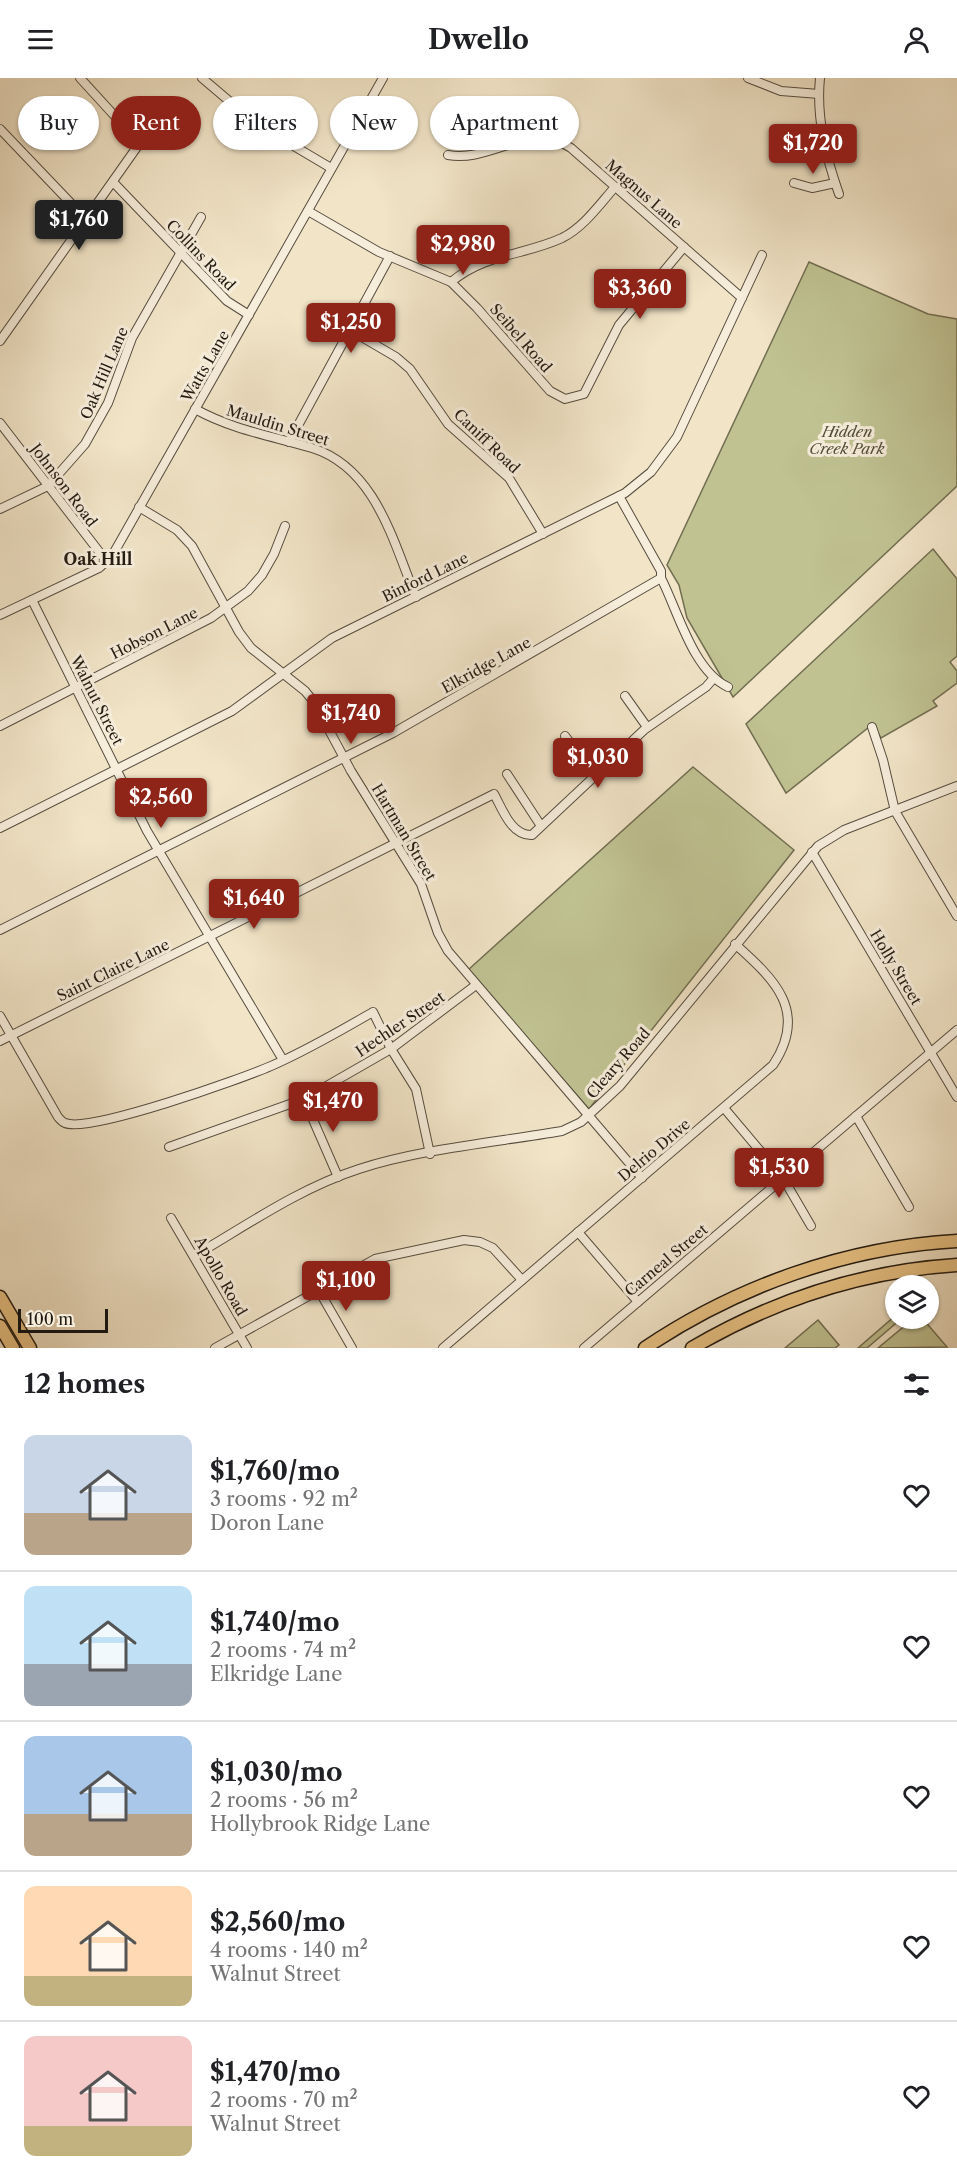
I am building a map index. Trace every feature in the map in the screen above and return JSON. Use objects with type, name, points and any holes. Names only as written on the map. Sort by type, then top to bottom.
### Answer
[{"type":"highway","points":[[645,1348],[691,1320],[733,1299],[803,1271],[886,1249],[957,1241]]},
{"type":"highway","points":[[692,1348],[764,1310],[810,1293],[880,1275],[957,1264]]},
{"type":"highway","points":[[0,1297],[30,1348]]},
{"type":"highway","points":[[0,1326],[13,1348]]},
{"type":"street","points":[[0,341],[137,147],[133,136],[80,78]]},
{"type":"street","points":[[202,78],[255,123],[332,168]]},
{"type":"street","name":"Watts Lane","points":[[107,562],[383,78]]},
{"type":"street","points":[[748,78],[781,91],[819,94]]},
{"type":"street","points":[[820,78],[823,140],[839,194]]},
{"type":"street","points":[[0,129],[85,218]]},
{"type":"street","name":"Magnus Lane","points":[[448,155],[463,156],[531,138],[548,138],[571,148],[742,298]]},
{"type":"street","name":"Collins Road","points":[[113,182],[227,301],[249,315]]},
{"type":"street","points":[[794,183],[812,188],[835,183]]},
{"type":"street","points":[[451,282],[475,264],[543,244],[569,233],[588,219],[615,187]]},
{"type":"street","name":"Seibel Road","points":[[308,211],[390,256],[451,282],[550,391],[568,399],[580,396],[589,388],[613,334],[684,247]]},
{"type":"street","name":"Oak Hill Lane","points":[[0,508],[48,486],[68,466],[94,430],[108,402],[132,338],[201,218]]},
{"type":"street","name":"Binford Lane","points":[[0,828],[232,711],[332,638],[619,496],[651,472],[670,447],[762,255]]},
{"type":"street","points":[[289,442],[296,425],[390,256]]},
{"type":"street","name":"Caniff Road","points":[[350,330],[396,357],[410,369],[448,424],[509,478],[543,534]]},
{"type":"street","name":"Mauldin Street","points":[[195,409],[232,427],[330,456],[354,473],[366,486],[381,513],[416,597]]},
{"type":"street","name":"Johnson Road","points":[[0,423],[107,562]]},
{"type":"street","points":[[619,496],[661,571],[661,578],[684,631],[713,679],[728,687]]},
{"type":"street","name":"Hartman Street","points":[[139,507],[177,530],[192,546],[251,648],[305,691],[314,702],[343,758],[424,892],[442,941],[642,1178]]},
{"type":"street","name":"Hobson Lane","points":[[0,726],[180,636],[226,607],[248,591],[262,575],[274,554],[285,526]]},
{"type":"street","points":[[0,615],[107,562]]},
{"type":"street","name":"Elkridge Lane","points":[[0,930],[411,723],[661,578]]},
{"type":"street","name":"Walnut Street","points":[[32,600],[158,850],[284,1060]]},
{"type":"street","points":[[507,774],[541,826],[647,727],[706,687],[713,679]]},
{"type":"street","points":[[625,696],[647,727]]},
{"type":"street","points":[[872,727],[883,760],[895,811],[956,910]]},
{"type":"street","points":[[565,736],[594,775]]},
{"type":"street","name":"Cleary Road","points":[[194,1256],[308,1190],[338,1177],[386,1162],[569,1129],[589,1116],[620,1086],[812,852],[837,833],[957,786]]},
{"type":"street","name":"Saint Claire Lane","points":[[0,1041],[494,794],[512,826],[519,832],[532,835],[541,826]]},
{"type":"street","name":"Holly Street","points":[[812,852],[957,1097]]},
{"type":"street","name":"Delrio Drive","points":[[443,1348],[773,1065],[782,1048],[787,1029],[787,1009],[775,982],[735,944]]},
{"type":"street","name":"Hechler Street","points":[[169,1147],[304,1099],[391,1049],[477,985]]},
{"type":"street","points":[[0,1017],[58,1117],[65,1124],[76,1124],[132,1113],[199,1094],[284,1060],[373,1012],[391,1049],[416,1089],[430,1154]]},
{"type":"street","name":"Carneal Street","points":[[584,1348],[957,1030]]},
{"type":"street","points":[[304,1099],[338,1177]]},
{"type":"street","points":[[724,1108],[783,1178],[811,1226]]},
{"type":"street","points":[[856,1116],[909,1207]]},
{"type":"street","name":"Apollo Road","points":[[171,1218],[247,1348]]},
{"type":"street","points":[[578,1232],[638,1302]]},
{"type":"street","points":[[215,1348],[318,1289],[375,1260],[464,1240],[480,1242],[493,1248],[522,1280]]},
{"type":"street","points":[[318,1289],[352,1348]]},
{"type":"green space","name":"Hidden Creek Park","points":[[809,262],[928,314],[957,319],[957,486],[733,697],[687,618],[679,585],[667,565]]},
{"type":"green space","points":[[933,549],[957,579],[957,656],[950,662],[957,671],[957,683],[933,701],[937,706],[881,738],[873,724],[786,793],[746,724]]},
{"type":"green space","points":[[693,767],[794,850],[589,1109],[468,970]]},
{"type":"green space","points":[[818,1320],[839,1345],[835,1348],[785,1348]]},
{"type":"green space","points":[[885,1325],[885,1329],[889,1329],[867,1348],[858,1348]]},
{"type":"green space","points":[[901,1329],[932,1329],[947,1347],[878,1348]]},
{"type":"district","name":"Oak Hill","points":[[98,559]]}]
